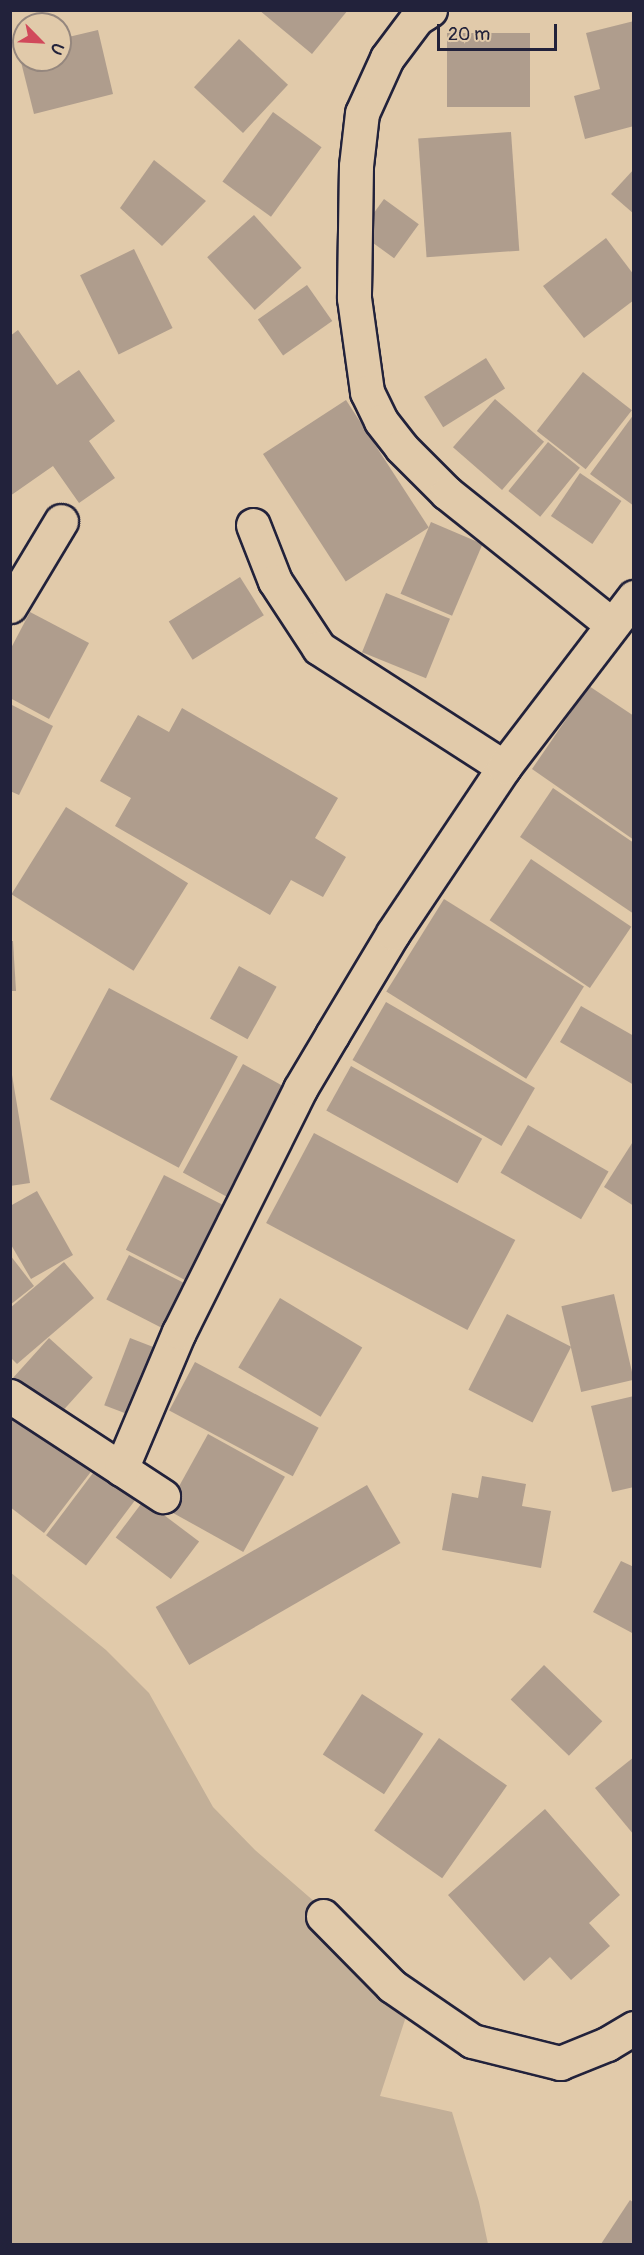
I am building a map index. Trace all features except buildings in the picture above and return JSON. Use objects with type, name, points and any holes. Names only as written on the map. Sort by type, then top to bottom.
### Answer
[{"type":"street","points":[[430,10],[417,18],[387,58],[362,113],[356,166],[354,298],[367,392],[381,421],[447,493],[611,624]]},
{"type":"street","points":[[10,606],[61,521]]},
{"type":"street","points":[[253,525],[275,581],[319,648],[504,767]]},
{"type":"street","points":[[121,1469],[179,1332],[300,1089],[393,933],[504,767],[633,597]]},
{"type":"street","points":[[10,1396],[163,1496]]},
{"type":"street","points":[[323,1916],[392,1986],[472,2041],[560,2063],[607,2044],[633,2028]]},
{"type":"shaded area","points":[[10,1572],[106,1650],[149,1693],[213,1807],[255,1850],[415,1989],[380,2096],[452,2112],[479,2202],[488,2244],[11,2244]]}]
